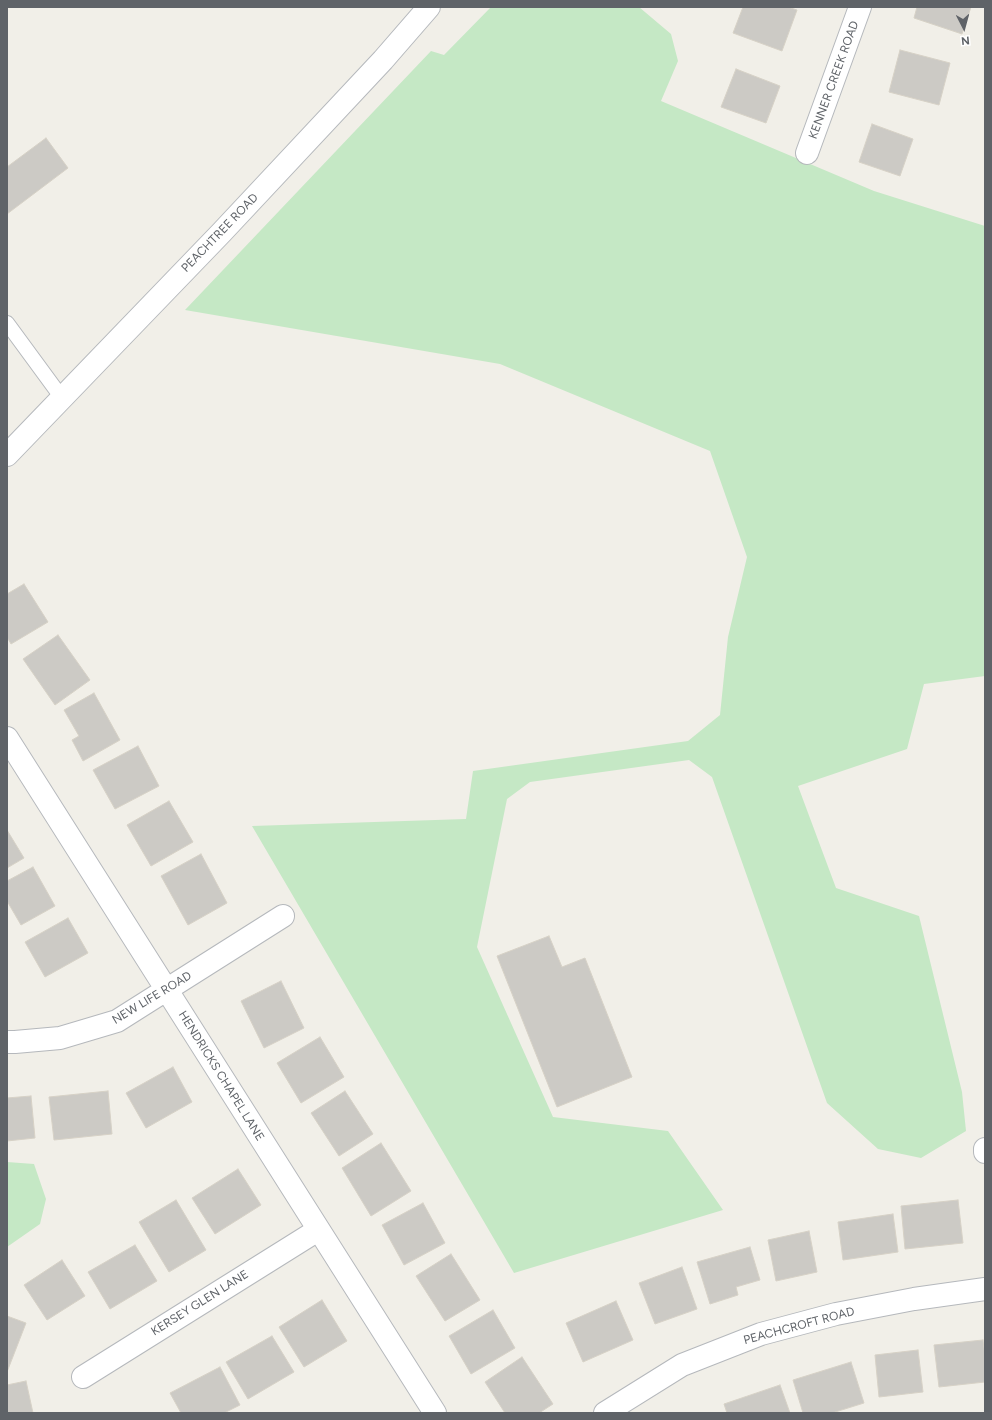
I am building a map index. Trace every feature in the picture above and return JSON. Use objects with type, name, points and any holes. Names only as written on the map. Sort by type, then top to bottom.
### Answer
[{"type":"street","name":"PEACHTREE ROAD","points":[[7,455],[233,220],[383,60],[429,7]]},
{"type":"street","name":"KENNER CREEK ROAD","points":[[807,153],[860,7]]},
{"type":"street","name":"HENDRICKS CHAPEL LANE","points":[[7,738],[435,1413]]},
{"type":"street","name":"NEW LIFE ROAD","points":[[7,1042],[60,1038],[117,1021],[283,916]]},
{"type":"street","name":"KERSEY GLEN LANE","points":[[83,1377],[318,1230]]},
{"type":"street","name":"PEACHCROFT ROAD","points":[[604,1413],[682,1365],[761,1334],[836,1314],[914,1299],[985,1289]]},
{"type":"lane","points":[[7,323],[62,398]]},
{"type":"green space","points":[[491,7],[639,7],[671,34],[678,61],[661,101],[874,191],[985,226],[985,676],[924,684],[907,749],[798,786],[836,888],[919,916],[962,1092],[966,1131],[921,1158],[878,1149],[827,1103],[712,777],[689,760],[530,782],[507,799],[477,947],[553,1117],[668,1131],[723,1210],[514,1273],[252,826],[466,819],[473,771],[688,741],[720,715],[728,637],[747,557],[710,451],[500,364],[185,310],[431,51],[444,55]]},
{"type":"green space","points":[[7,1162],[34,1164],[46,1199],[40,1224],[7,1247]]},
{"type":"building","points":[[743,7],[788,7],[797,10],[782,51],[733,33]]},
{"type":"building","points":[[917,7],[971,7],[962,34],[914,18]]},
{"type":"building","points":[[900,50],[950,63],[939,105],[889,92]]},
{"type":"building","points":[[736,69],[780,86],[766,123],[721,107]]},
{"type":"building","points":[[872,124],[913,139],[900,176],[859,162]]},
{"type":"building","points":[[46,138],[68,168],[7,214],[7,167]]},
{"type":"building","points":[[24,584],[48,622],[11,644],[7,637],[7,594]]},
{"type":"building","points":[[58,635],[90,680],[55,705],[23,659]]},
{"type":"building","points":[[94,693],[120,740],[83,761],[72,740],[79,736],[64,710]]},
{"type":"building","points":[[138,746],[159,786],[115,809],[93,770]]},
{"type":"building","points":[[169,801],[193,842],[151,866],[127,825]]},
{"type":"building","points":[[7,830],[24,858],[7,868]]},
{"type":"building","points":[[201,854],[227,903],[188,925],[161,876]]},
{"type":"building","points":[[33,867],[55,906],[21,925],[7,901],[7,881]]},
{"type":"building","points":[[68,918],[88,953],[45,977],[25,942]]},
{"type":"building","points":[[549,936],[562,967],[585,958],[632,1077],[557,1107],[497,956]]},
{"type":"building","points":[[281,981],[304,1028],[264,1048],[241,1001]]},
{"type":"building","points":[[320,1037],[344,1077],[301,1103],[277,1063]]},
{"type":"building","points":[[173,1067],[192,1102],[146,1128],[126,1093]]},
{"type":"building","points":[[108,1091],[112,1134],[54,1140],[49,1097]]},
{"type":"building","points":[[345,1091],[373,1134],[339,1156],[311,1113]]},
{"type":"building","points":[[31,1096],[35,1138],[7,1141],[7,1098]]},
{"type":"building","points":[[381,1143],[411,1191],[371,1216],[342,1168]]},
{"type":"building","points":[[238,1169],[261,1205],[215,1234],[192,1198]]},
{"type":"building","points":[[176,1200],[206,1250],[169,1272],[139,1222]]},
{"type":"building","points":[[958,1200],[963,1243],[905,1249],[901,1206]]},
{"type":"building","points":[[423,1203],[445,1243],[404,1265],[382,1225]]},
{"type":"building","points":[[893,1214],[898,1252],[843,1260],[838,1222]]},
{"type":"building","points":[[809,1231],[817,1272],[776,1281],[768,1240]]},
{"type":"building","points":[[135,1245],[157,1281],[110,1309],[88,1272]]},
{"type":"building","points":[[750,1247],[760,1280],[736,1287],[738,1295],[710,1304],[697,1262]]},
{"type":"building","points":[[451,1254],[480,1300],[445,1321],[416,1276]]},
{"type":"building","points":[[62,1260],[85,1296],[47,1320],[24,1285]]},
{"type":"building","points":[[682,1267],[697,1309],[655,1324],[639,1283]]},
{"type":"building","points":[[322,1300],[347,1341],[304,1367],[279,1327]]},
{"type":"building","points":[[616,1301],[633,1340],[583,1362],[566,1323]]},
{"type":"building","points":[[493,1310],[515,1348],[471,1374],[449,1336]]},
{"type":"building","points":[[7,1316],[26,1323],[7,1372]]},
{"type":"building","points":[[272,1336],[294,1372],[248,1399],[226,1362]]},
{"type":"building","points":[[983,1340],[985,1356],[985,1382],[939,1387],[934,1345]]},
{"type":"building","points":[[918,1350],[923,1392],[879,1397],[875,1355]]},
{"type":"building","points":[[522,1357],[553,1404],[539,1413],[505,1413],[485,1382]]},
{"type":"building","points":[[851,1362],[864,1403],[832,1413],[803,1413],[793,1380]]},
{"type":"building","points":[[220,1367],[240,1405],[224,1413],[181,1413],[170,1393]]},
{"type":"building","points":[[26,1381],[33,1413],[7,1413],[7,1385]]},
{"type":"building","points":[[780,1385],[790,1413],[727,1413],[724,1404]]}]
